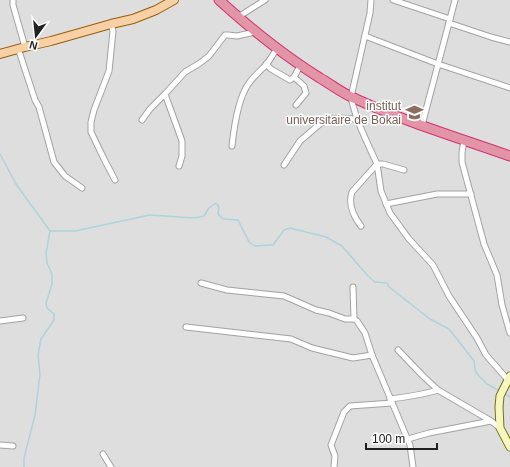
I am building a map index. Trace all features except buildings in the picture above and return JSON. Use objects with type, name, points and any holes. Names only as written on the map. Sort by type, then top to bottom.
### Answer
[{"type":"highway","points":[[219,0],[277,49],[300,66],[351,97],[422,125],[510,156]]},
{"type":"main road","points":[[0,54],[133,19],[156,10],[174,0]]},
{"type":"street","points":[[9,0],[13,2],[21,48],[54,162],[66,176],[82,188]]},
{"type":"street","points":[[238,17],[265,0]]},
{"type":"street","points":[[371,0],[370,14],[351,97],[353,109],[360,129],[378,164],[381,191],[390,213],[433,265],[449,296],[477,338],[486,355],[509,378],[502,393],[499,407],[500,428]]},
{"type":"street","points":[[393,0],[491,37],[510,42]]},
{"type":"street","points":[[422,125],[455,0]]},
{"type":"street","points":[[111,24],[113,31],[109,71],[94,110],[91,122],[91,132],[115,180]]},
{"type":"street","points":[[142,120],[150,109],[185,72],[209,56],[225,36],[237,36],[256,31]]},
{"type":"street","points":[[365,36],[438,64],[510,88]]},
{"type":"street","points":[[232,146],[236,118],[243,94],[248,84],[277,49]]},
{"type":"street","points":[[266,64],[271,70],[290,80],[294,77],[300,66]]},
{"type":"street","points":[[294,77],[304,86],[306,93],[296,105]]},
{"type":"street","points":[[165,94],[182,141],[182,156],[179,166]]},
{"type":"street","points":[[284,165],[300,141],[321,123],[330,119],[339,118],[357,119]]},
{"type":"street","points":[[464,140],[462,162],[484,244],[497,275],[502,305],[510,333]]},
{"type":"street","points":[[361,226],[355,219],[350,197],[352,192],[378,164],[404,170]]},
{"type":"street","points":[[386,204],[437,194],[471,194]]},
{"type":"street","points":[[201,283],[227,290],[284,296],[316,310],[346,319],[357,320],[365,333],[372,355],[408,439],[413,467]]},
{"type":"street","points":[[353,287],[354,319]]},
{"type":"street","points":[[0,321],[23,318]]},
{"type":"street","points":[[186,327],[291,339],[312,348],[353,358],[372,355]]},
{"type":"street","points":[[398,350],[438,390],[491,421],[500,428],[510,447]]},
{"type":"street","points":[[334,467],[335,456],[331,444],[344,412],[350,406],[391,401],[438,390]]},
{"type":"street","points":[[408,439],[429,433],[491,421]]},
{"type":"street","points":[[0,445],[13,446]]},
{"type":"street","points":[[103,454],[111,467]]},
{"type":"shaded area","points":[[0,0],[510,0],[510,467],[0,467]]},
{"type":"waterway","points":[[0,154],[16,184],[50,231],[46,253],[47,263],[52,274],[52,284],[46,303],[47,308],[54,314],[54,320],[41,339],[38,355],[40,374],[35,415],[24,458],[24,467]]},
{"type":"waterway","points":[[50,231],[75,231],[150,215],[194,218],[204,216],[209,208],[216,203],[219,207],[218,214],[223,219],[238,220],[249,242],[255,246],[273,245],[284,230],[290,228],[326,237],[342,246],[375,282],[387,283],[389,287],[430,319],[449,329],[474,361],[475,370],[478,375],[487,384],[500,391]]},
{"type":"waterway","points":[[505,394],[510,397]]},
{"type":"place","name":"institut universitaire de Bokai","points":[[414,113]]}]
